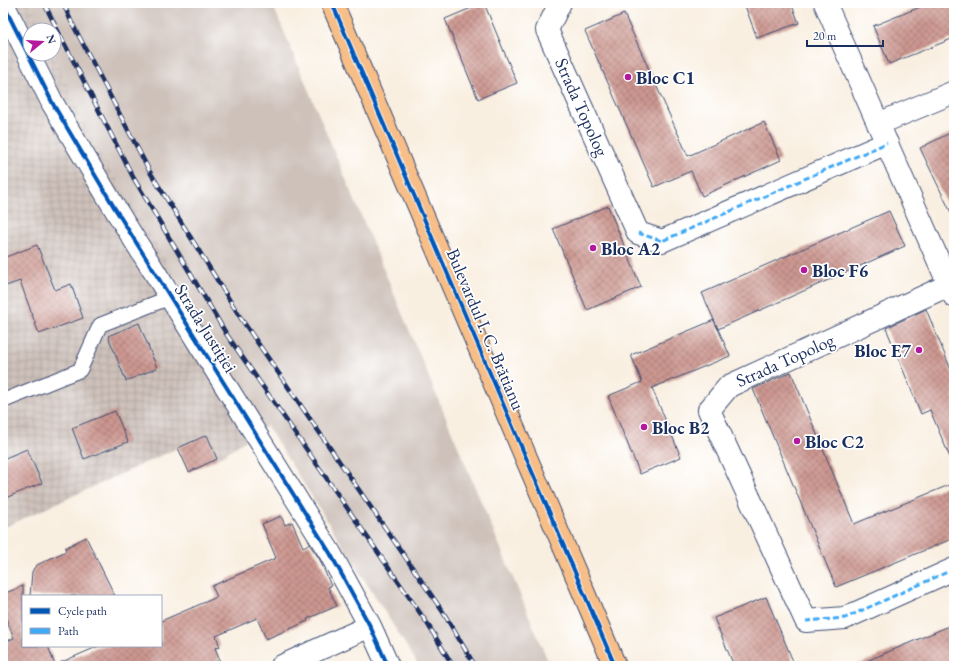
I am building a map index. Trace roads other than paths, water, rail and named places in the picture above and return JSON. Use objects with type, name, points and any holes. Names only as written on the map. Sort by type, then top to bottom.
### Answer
[{"type":"main road","name":"Bulevardul I. C. Brătianu","points":[[332,3],[615,666]]},
{"type":"street","name":"Strada Topolog","points":[[560,3],[547,30],[638,233],[662,241],[882,133]]},
{"type":"street","name":"Strada Topolog","points":[[825,3],[952,290],[728,386],[709,410],[806,621],[845,618],[954,569]]},
{"type":"street","name":"Strada Justiției","points":[[5,12],[54,104],[114,206],[330,553],[370,626],[388,666]]},
{"type":"street","points":[[882,133],[954,92]]},
{"type":"street","points":[[282,666],[370,626]]},
{"type":"lane","points":[[3,401],[80,370],[100,325],[171,297]]},
{"type":"railway","points":[[44,3],[133,177],[227,335],[427,623],[453,666]]},
{"type":"railway","points":[[63,3],[150,172],[242,320],[443,612],[475,666]]},
{"type":"place","name":"Bloc C1","points":[[628,77]]},
{"type":"place","name":"Bloc A2","points":[[593,248]]},
{"type":"place","name":"Bloc F6","points":[[804,270]]},
{"type":"place","name":"Bloc E7","points":[[919,350]]},
{"type":"place","name":"Bloc B2","points":[[644,427]]},
{"type":"place","name":"Bloc C2","points":[[797,441]]}]
